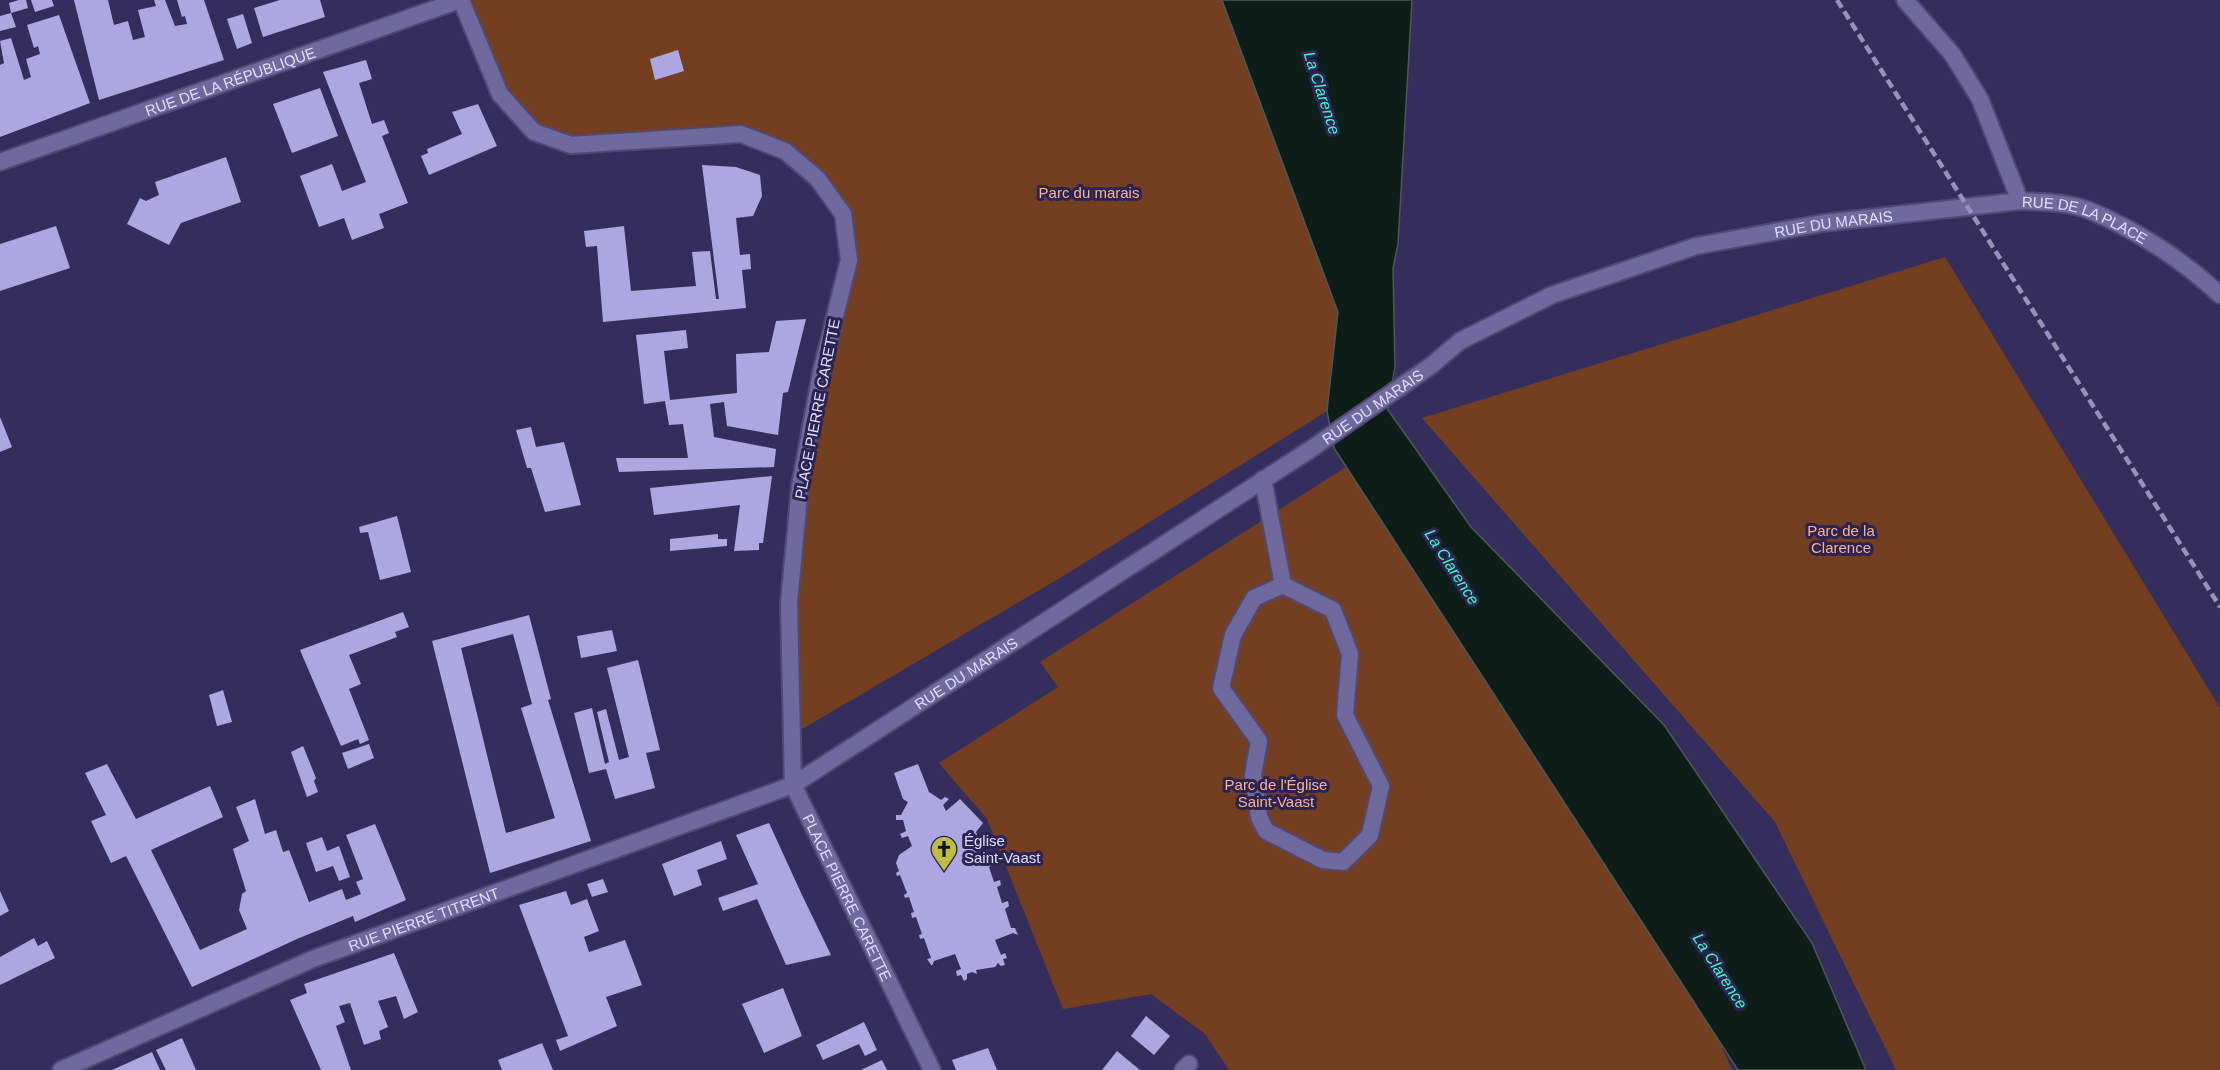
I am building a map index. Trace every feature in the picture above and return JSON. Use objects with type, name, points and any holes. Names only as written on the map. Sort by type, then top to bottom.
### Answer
[{"type":"street","name":"RUE DE LA RÉPUBLIQUE","points":[[0,162],[460,0]]},
{"type":"street","name":"PLACE PIERRE CARETTE","points":[[460,0],[500,94],[534,132],[572,145],[741,134],[785,151],[817,178],[843,214],[849,260],[821,373],[800,486],[789,603],[794,785],[932,1070]]},
{"type":"street","name":"RUE DE LA PLACE","points":[[1905,0],[1952,54],[1980,99],[2020,201],[2050,202],[2086,210],[2129,230],[2168,254],[2220,295]]},
{"type":"street","name":"RUE DU MARAIS","points":[[794,785],[1263,479],[1308,452],[1432,365],[1468,336],[1552,295],[1696,246],[1822,223],[2020,201]]},
{"type":"street","points":[[1263,479],[1283,585]]},
{"type":"street","points":[[1283,585],[1333,610],[1350,654],[1345,715],[1381,786],[1370,835],[1343,862],[1323,861],[1266,831],[1259,817],[1252,775],[1260,741],[1221,688],[1233,635],[1254,598],[1283,585]]},
{"type":"street","name":"RUE PIERRE TITRENT","points":[[61,1070],[313,960],[794,785]]},
{"type":"green space","name":"Parc du marais","points":[[461,0],[1222,0],[1338,312],[1327,411],[1065,575],[792,735],[800,486],[849,260],[843,214],[817,178],[741,134],[571,145],[534,132],[500,94]]},
{"type":"green space","name":"Parc de la Clarence","points":[[1945,257],[2220,708],[2220,1070],[1896,1070],[1775,822],[1422,418]]},
{"type":"green space","name":"Parc de l'Église Saint-Vaast","points":[[1346,467],[1719,1041],[1732,1070],[1229,1070],[1205,1034],[1151,994],[1063,1009],[987,819],[939,763],[1058,687],[1040,662]]},
{"type":"water","name":"La Clarence","points":[[1222,0],[1412,0],[1398,244],[1393,268],[1395,366],[1388,410],[1471,527],[1664,725],[1812,943],[1866,1070],[1738,1070],[1334,448],[1327,411],[1338,312]]},
{"type":"building","points":[[26,0],[28,8],[11,13],[9,3]]},
{"type":"building","points":[[31,0],[52,0],[54,6],[35,12]]},
{"type":"building","points":[[74,0],[108,0],[114,25],[128,21],[133,40],[145,37],[138,10],[156,6],[154,0],[165,0],[175,26],[187,24],[185,16],[182,17],[177,0],[204,0],[224,60],[99,100]]},
{"type":"building","points":[[280,0],[320,0],[325,17],[263,37],[254,8]]},
{"type":"building","points":[[11,13],[16,27],[0,31],[0,16]]},
{"type":"building","points":[[243,14],[252,43],[237,49],[227,19]]},
{"type":"building","points":[[59,15],[90,103],[0,137],[0,65],[4,63],[0,41],[11,38],[24,80],[31,77],[26,59],[40,54],[38,46],[34,48],[27,25]]},
{"type":"building","points":[[678,50],[684,71],[655,80],[650,59]]},
{"type":"building","points":[[366,60],[372,79],[359,83],[372,124],[384,120],[389,133],[382,136],[408,203],[379,214],[384,228],[352,240],[344,218],[319,227],[300,176],[332,164],[342,191],[366,182],[323,72]]},
{"type":"building","points":[[320,88],[338,136],[292,153],[273,104]]},
{"type":"building","points":[[478,104],[497,146],[429,175],[421,156],[428,153],[427,149],[462,134],[452,112]]},
{"type":"building","points":[[226,157],[241,202],[181,223],[169,245],[127,224],[140,198],[146,201],[159,195],[155,182]]},
{"type":"building","points":[[702,165],[736,167],[760,175],[762,196],[753,216],[736,218],[740,255],[750,254],[751,269],[742,270],[746,308],[603,322],[597,246],[586,247],[584,231],[624,226],[631,291],[696,286],[692,252],[710,251],[716,299],[719,299]]},
{"type":"building","points":[[56,226],[70,268],[0,291],[0,244]]},
{"type":"building","points":[[806,319],[788,392],[783,393],[778,435],[727,426],[724,402],[710,404],[714,437],[776,449],[774,467],[619,472],[616,458],[688,458],[683,424],[669,425],[665,401],[644,404],[636,335],[686,330],[688,348],[664,351],[670,400],[737,393],[736,354],[769,352],[776,321]]},
{"type":"building","points":[[0,417],[12,447],[0,452]]},
{"type":"building","points":[[531,427],[536,447],[564,442],[581,505],[545,512],[531,468],[527,468],[516,430]]},
{"type":"building","points":[[772,476],[763,543],[759,543],[759,550],[734,551],[740,505],[654,515],[650,488]]},
{"type":"building","points":[[397,516],[411,572],[380,580],[368,532],[360,533],[359,527]]},
{"type":"building","points":[[718,534],[718,539],[727,539],[727,546],[670,551],[670,539]]},
{"type":"building","points":[[403,612],[409,627],[395,632],[397,637],[349,655],[361,684],[349,689],[369,740],[360,744],[358,739],[341,746],[300,650]]},
{"type":"building","points":[[529,615],[551,699],[548,700],[591,841],[490,873],[432,641]],"holes":[[[513,634],[532,704],[521,708],[555,818],[506,833],[461,648]]]},
{"type":"building","points":[[612,630],[617,651],[581,658],[577,636]]},
{"type":"building","points":[[638,660],[660,750],[646,753],[655,788],[615,799],[606,769],[589,773],[574,713],[592,708],[605,764],[609,762],[597,712],[606,709],[619,760],[629,757],[607,668]]},
{"type":"building","points":[[223,690],[232,722],[217,726],[209,695]]},
{"type":"building","points":[[369,744],[374,758],[348,769],[342,753]]},
{"type":"building","points":[[303,746],[316,778],[314,781],[318,792],[307,797],[291,752]]},
{"type":"building","points":[[107,764],[136,819],[210,786],[223,817],[151,850],[200,950],[247,929],[239,910],[242,894],[246,891],[233,849],[249,841],[236,807],[255,799],[265,834],[276,830],[283,852],[289,850],[309,902],[342,889],[346,900],[361,894],[356,882],[363,879],[346,835],[375,824],[406,900],[355,922],[353,916],[192,987],[126,856],[111,863],[91,821],[106,815],[85,773]]},
{"type":"building","name":"Église Saint-Vaast","points":[[918,764],[929,792],[941,800],[945,797],[949,799],[943,805],[946,811],[960,799],[983,823],[976,832],[979,841],[984,839],[985,842],[981,844],[987,862],[992,860],[994,864],[989,867],[994,882],[1000,880],[1001,885],[997,887],[1002,903],[1008,901],[1009,906],[1005,909],[1011,928],[1015,928],[1018,935],[1013,933],[995,940],[1001,955],[1005,953],[1007,958],[1003,959],[1005,965],[1001,966],[998,963],[995,967],[976,970],[977,974],[972,972],[967,974],[967,979],[964,981],[961,975],[957,976],[956,971],[961,969],[955,954],[934,961],[932,966],[927,959],[931,958],[924,938],[920,939],[919,935],[922,934],[916,917],[912,918],[911,913],[914,912],[909,897],[905,898],[904,895],[907,893],[900,875],[897,876],[896,873],[899,871],[896,863],[899,855],[912,846],[908,836],[902,838],[900,834],[906,831],[903,820],[896,820],[896,815],[901,815],[908,802],[903,799],[894,773]]},
{"type":"building","points":[[769,823],[831,955],[786,965],[757,899],[723,911],[718,898],[758,884],[736,835]]},
{"type":"building","points":[[322,837],[327,851],[339,846],[350,877],[339,881],[333,866],[316,872],[306,843]]},
{"type":"building","points":[[721,841],[727,859],[697,870],[702,885],[674,896],[662,864]]},
{"type":"building","points":[[603,879],[608,892],[592,897],[587,884]]},
{"type":"building","points":[[0,891],[9,911],[0,916]]},
{"type":"building","points":[[566,891],[571,905],[587,899],[599,931],[584,937],[589,952],[625,940],[642,985],[606,997],[617,1026],[560,1051],[556,1040],[568,1036],[519,905]]},
{"type":"building","points":[[34,938],[38,946],[47,941],[55,958],[0,985],[0,957]]},
{"type":"building","points":[[394,953],[418,1012],[404,1019],[396,996],[378,1001],[388,1027],[379,1031],[381,1039],[364,1045],[350,1003],[339,1006],[345,1022],[336,1026],[351,1070],[321,1070],[290,1000],[307,993],[304,984]]},
{"type":"building","points":[[783,988],[802,1036],[764,1053],[742,1004]]},
{"type":"building","points":[[1146,1016],[1170,1036],[1154,1055],[1131,1036]]},
{"type":"building","points":[[864,1022],[877,1050],[865,1056],[859,1044],[823,1060],[816,1045]]},
{"type":"building","points":[[182,1038],[196,1070],[166,1070],[156,1050]]},
{"type":"building","points":[[542,1043],[553,1070],[502,1070],[498,1060]]},
{"type":"building","points":[[988,1048],[997,1070],[956,1070],[952,1060]]},
{"type":"building","points":[[1117,1051],[1140,1070],[1102,1070]]},
{"type":"building","points":[[152,1052],[160,1070],[112,1070]]},
{"type":"building","points":[[882,1060],[887,1070],[861,1070]]},
{"type":"railway","points":[[1837,0],[2220,607]]},
{"type":"place","name":"Église Saint-Vaast","points":[[944,872]]}]
